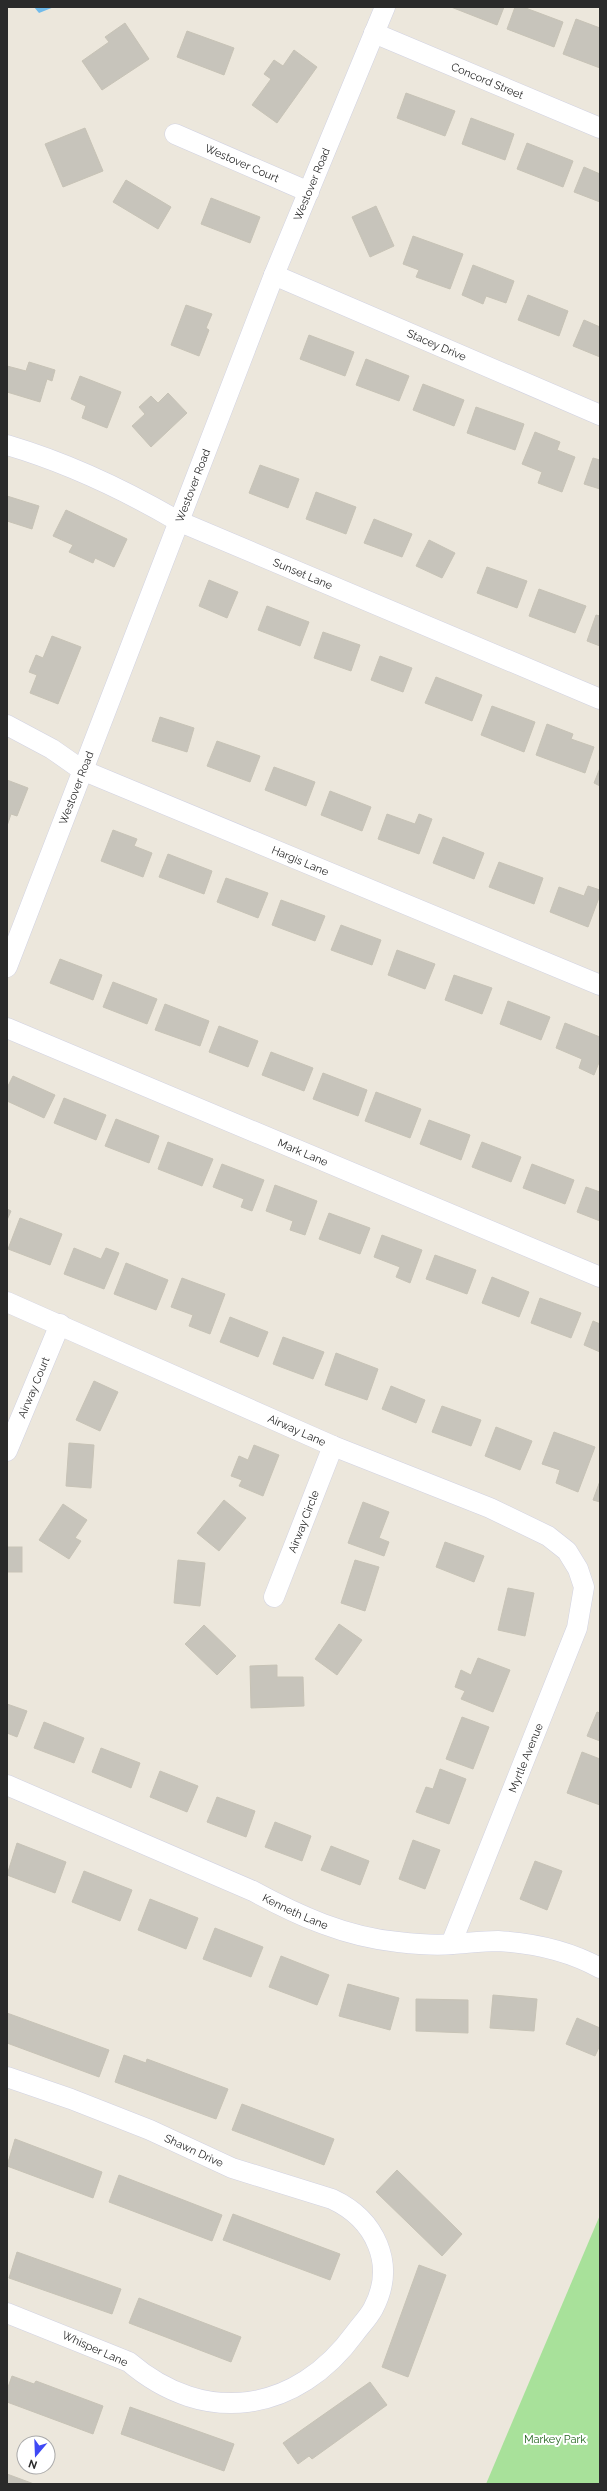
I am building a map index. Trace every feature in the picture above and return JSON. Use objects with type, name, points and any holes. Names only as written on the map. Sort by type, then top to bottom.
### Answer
[{"type":"street","name":"Westover Road","points":[[7,967],[274,275],[385,7]]},
{"type":"street","name":"Concord Street","points":[[374,33],[600,128]]},
{"type":"street","name":"Westover Court","points":[[175,134],[309,192]]},
{"type":"street","name":"Stacey Drive","points":[[274,275],[600,415]]},
{"type":"street","name":"Sunset Lane","points":[[7,445],[46,456],[85,472],[133,494],[178,521],[600,699]]},
{"type":"street","name":"Hargis Lane","points":[[7,725],[52,749],[82,770],[600,985]]},
{"type":"street","name":"Mark Lane","points":[[7,1028],[600,1277]]},
{"type":"street","name":"Airway Lane","points":[[7,1302],[60,1324],[333,1446],[490,1508],[548,1536],[567,1551],[578,1569]]},
{"type":"street","name":"Airway Court","points":[[7,1451],[60,1324]]},
{"type":"street","name":"Airway Circle","points":[[274,1597],[333,1446]]},
{"type":"street","name":"Myrtle Avenue","points":[[451,1944],[577,1628],[584,1587],[578,1569]]},
{"type":"street","name":"Kenneth Lane","points":[[7,1785],[253,1891],[286,1909],[324,1925],[363,1936],[398,1942],[451,1944],[498,1941],[537,1946],[571,1955],[600,1968]]},
{"type":"street","name":"Shawn Drive","points":[[7,2077],[71,2099],[150,2130],[232,2168],[332,2198],[361,2217],[372,2232]]},
{"type":"street","name":"Whisper Lane","points":[[7,2313],[129,2362],[144,2376],[168,2390],[197,2400],[222,2403],[253,2402],[277,2396],[300,2385],[322,2371],[343,2350],[373,2309],[380,2290],[383,2270],[380,2250],[372,2232]]},
{"type":"green space","name":"Markey Park","points":[[600,2215],[600,2484],[486,2484]]},
{"type":"water","points":[[34,7],[54,7],[39,13]]},
{"type":"building","points":[[451,7],[504,7],[497,25]]},
{"type":"building","points":[[515,7],[523,7],[563,22],[554,47],[507,29]]},
{"type":"building","points":[[576,19],[600,28],[600,68],[563,54]]},
{"type":"building","points":[[125,23],[149,59],[102,90],[82,61],[109,42],[105,37]]},
{"type":"building","points":[[187,31],[234,48],[224,75],[177,57]]},
{"type":"building","points":[[294,50],[317,67],[277,123],[252,105],[271,79],[264,74],[274,60],[283,66]]},
{"type":"building","points":[[406,93],[455,111],[445,136],[397,118]]},
{"type":"building","points":[[471,118],[514,134],[505,160],[462,144]]},
{"type":"building","points":[[85,128],[103,171],[63,187],[45,144]]},
{"type":"building","points":[[527,143],[573,161],[563,187],[517,169]]},
{"type":"building","points":[[584,167],[600,174],[600,202],[574,192]]},
{"type":"building","points":[[126,180],[171,207],[158,229],[113,202]]},
{"type":"building","points":[[211,198],[260,217],[250,243],[201,224]]},
{"type":"building","points":[[376,206],[394,246],[370,257],[352,217]]},
{"type":"building","points":[[413,236],[463,254],[450,289],[416,277],[419,270],[403,264]]},
{"type":"building","points":[[473,265],[514,281],[506,303],[486,296],[483,304],[462,295]]},
{"type":"building","points":[[528,295],[568,311],[559,336],[518,320]]},
{"type":"building","points":[[186,305],[212,314],[206,328],[209,330],[199,356],[171,345]]},
{"type":"building","points":[[584,320],[600,327],[600,357],[573,346]]},
{"type":"building","points":[[309,335],[354,352],[345,376],[300,359]]},
{"type":"building","points":[[366,359],[409,376],[399,401],[356,385]]},
{"type":"building","points":[[29,362],[55,370],[52,381],[47,379],[40,402],[7,392],[7,366],[26,371]]},
{"type":"building","points":[[80,376],[121,392],[107,428],[82,418],[86,406],[71,399]]},
{"type":"building","points":[[423,384],[464,400],[454,426],[413,410]]},
{"type":"building","points":[[168,393],[187,413],[151,447],[132,426],[145,414],[139,407],[151,396],[158,403]]},
{"type":"building","points":[[476,407],[524,424],[515,450],[467,433]]},
{"type":"building","points":[[535,432],[560,442],[557,450],[575,457],[562,492],[538,483],[542,472],[522,464]]},
{"type":"building","points":[[593,458],[600,460],[600,489],[584,484]]},
{"type":"building","points":[[260,465],[299,479],[288,508],[249,493]]},
{"type":"building","points":[[316,492],[356,507],[346,534],[306,519]]},
{"type":"building","points":[[7,496],[39,506],[32,529],[7,521]]},
{"type":"building","points":[[66,510],[127,539],[114,567],[95,558],[93,563],[69,552],[73,545],[53,536]]},
{"type":"building","points":[[374,519],[412,534],[402,557],[364,543]]},
{"type":"building","points":[[429,540],[455,553],[442,578],[416,566]]},
{"type":"building","points":[[487,567],[527,581],[517,608],[477,593]]},
{"type":"building","points":[[209,580],[238,592],[227,618],[199,606]]},
{"type":"building","points":[[539,589],[586,606],[575,633],[529,616]]},
{"type":"building","points":[[267,606],[309,622],[300,646],[258,630]]},
{"type":"building","points":[[596,615],[600,616],[600,646],[587,641]]},
{"type":"building","points":[[323,632],[360,645],[351,671],[314,658]]},
{"type":"building","points":[[52,636],[81,647],[58,704],[30,693],[37,675],[29,672],[36,655],[43,658]]},
{"type":"building","points":[[380,656],[412,668],[403,692],[371,680]]},
{"type":"building","points":[[436,677],[482,695],[472,721],[425,703]]},
{"type":"building","points":[[492,706],[535,722],[524,752],[481,735]]},
{"type":"building","points":[[160,717],[194,728],[187,752],[152,741]]},
{"type":"building","points":[[547,724],[573,734],[571,739],[594,747],[585,773],[536,755]]},
{"type":"building","points":[[217,741],[260,756],[250,782],[207,766]]},
{"type":"building","points":[[274,767],[315,782],[306,806],[265,790]]},
{"type":"building","points":[[600,768],[600,786],[594,783]]},
{"type":"building","points":[[7,780],[28,788],[17,816],[11,814],[7,826]]},
{"type":"building","points":[[330,791],[371,807],[362,831],[321,815]]},
{"type":"building","points":[[387,814],[415,824],[419,814],[432,819],[419,854],[378,839]]},
{"type":"building","points":[[113,830],[137,839],[134,846],[152,853],[143,877],[101,861]]},
{"type":"building","points":[[443,837],[484,853],[474,879],[433,863]]},
{"type":"building","points":[[168,854],[212,871],[204,894],[159,877]]},
{"type":"building","points":[[499,862],[543,878],[534,904],[489,887]]},
{"type":"building","points":[[226,878],[268,893],[258,918],[217,902]]},
{"type":"building","points":[[588,886],[600,890],[600,895],[588,927],[550,912],[559,887],[584,896]]},
{"type":"building","points":[[281,900],[325,916],[315,941],[272,925]]},
{"type":"building","points":[[341,925],[381,940],[372,965],[331,950]]},
{"type":"building","points":[[397,950],[435,964],[425,989],[388,975]]},
{"type":"building","points":[[60,959],[102,975],[93,1000],[50,983]]},
{"type":"building","points":[[454,975],[492,988],[482,1014],[445,1000]]},
{"type":"building","points":[[113,982],[157,999],[147,1024],[103,1007]]},
{"type":"building","points":[[508,1001],[550,1017],[541,1040],[500,1024]]},
{"type":"building","points":[[165,1004],[209,1021],[200,1046],[155,1030]]},
{"type":"building","points":[[565,1023],[600,1037],[600,1060],[594,1075],[579,1068],[582,1059],[556,1048]]},
{"type":"building","points":[[219,1026],[258,1041],[248,1067],[209,1052]]},
{"type":"building","points":[[271,1052],[313,1068],[304,1091],[262,1075]]},
{"type":"building","points":[[323,1073],[367,1090],[358,1116],[313,1099]]},
{"type":"building","points":[[13,1076],[55,1095],[44,1118],[7,1101],[7,1088]]},
{"type":"building","points":[[376,1092],[421,1109],[410,1138],[365,1121]]},
{"type":"building","points":[[64,1098],[106,1115],[96,1140],[54,1123]]},
{"type":"building","points":[[116,1119],[159,1136],[149,1163],[105,1146]]},
{"type":"building","points":[[429,1120],[470,1135],[461,1160],[420,1144]]},
{"type":"building","points":[[168,1142],[213,1159],[202,1186],[158,1169]]},
{"type":"building","points":[[482,1142],[521,1157],[511,1182],[472,1167]]},
{"type":"building","points":[[222,1164],[264,1180],[252,1211],[241,1207],[244,1199],[213,1187]]},
{"type":"building","points":[[532,1164],[574,1180],[565,1204],[523,1188]]},
{"type":"building","points":[[275,1185],[317,1201],[305,1235],[290,1230],[293,1221],[266,1211]]},
{"type":"building","points":[[586,1187],[600,1192],[600,1221],[577,1212]]},
{"type":"building","points":[[7,1209],[11,1211],[7,1220]]},
{"type":"building","points":[[329,1213],[370,1228],[360,1254],[319,1239]]},
{"type":"building","points":[[20,1218],[62,1234],[50,1265],[8,1249]]},
{"type":"building","points":[[382,1235],[422,1250],[410,1283],[396,1277],[400,1267],[374,1257]]},
{"type":"building","points":[[74,1248],[101,1259],[106,1248],[119,1253],[104,1289],[64,1274]]},
{"type":"building","points":[[435,1255],[476,1270],[467,1294],[426,1279]]},
{"type":"building","points":[[126,1263],[168,1280],[156,1310],[114,1294]]},
{"type":"building","points":[[492,1277],[529,1292],[519,1317],[482,1303]]},
{"type":"building","points":[[182,1278],[225,1294],[210,1334],[189,1326],[193,1315],[171,1307]]},
{"type":"building","points":[[540,1298],[581,1313],[571,1338],[531,1323]]},
{"type":"building","points":[[230,1317],[268,1332],[258,1357],[220,1342]]},
{"type":"building","points":[[593,1321],[600,1324],[600,1352],[584,1345]]},
{"type":"building","points":[[283,1337],[324,1352],[313,1379],[273,1364]]},
{"type":"building","points":[[336,1353],[378,1369],[367,1400],[325,1385]]},
{"type":"building","points":[[94,1381],[118,1392],[100,1431],[76,1420]]},
{"type":"building","points":[[391,1386],[425,1400],[416,1423],[382,1409]]},
{"type":"building","points":[[442,1406],[481,1420],[471,1446],[432,1432]]},
{"type":"building","points":[[496,1427],[532,1441],[520,1470],[485,1456]]},
{"type":"building","points":[[554,1432],[595,1447],[578,1492],[556,1483],[560,1470],[542,1464]]},
{"type":"building","points":[[69,1443],[94,1445],[91,1488],[66,1486]]},
{"type":"building","points":[[254,1445],[279,1455],[263,1496],[239,1486],[242,1480],[231,1476],[239,1456],[248,1460]]},
{"type":"building","points":[[600,1481],[600,1502],[593,1500]]},
{"type":"building","points":[[224,1500],[246,1518],[219,1551],[197,1533]]},
{"type":"building","points":[[363,1502],[389,1512],[379,1538],[389,1542],[384,1556],[348,1543]]},
{"type":"building","points":[[63,1504],[87,1520],[75,1538],[81,1541],[69,1559],[39,1540]]},
{"type":"building","points":[[445,1542],[484,1556],[474,1582],[436,1567]]},
{"type":"building","points":[[7,1547],[22,1547],[22,1572],[7,1572]]},
{"type":"building","points":[[178,1560],[205,1563],[200,1606],[174,1603]]},
{"type":"building","points":[[355,1560],[379,1567],[365,1611],[341,1603]]},
{"type":"building","points":[[508,1588],[534,1593],[525,1636],[498,1630]]},
{"type":"building","points":[[339,1624],[362,1640],[337,1675],[315,1659]]},
{"type":"building","points":[[204,1625],[236,1656],[217,1675],[185,1644]]},
{"type":"building","points":[[478,1658],[510,1670],[493,1712],[461,1699],[465,1691],[455,1687],[461,1670],[471,1675]]},
{"type":"building","points":[[277,1665],[277,1677],[303,1677],[304,1706],[251,1708],[250,1666]]},
{"type":"building","points":[[7,1704],[27,1711],[17,1737],[7,1733]]},
{"type":"building","points":[[597,1712],[600,1713],[600,1741],[587,1736]]},
{"type":"building","points":[[462,1717],[489,1727],[473,1769],[446,1759]]},
{"type":"building","points":[[44,1722],[84,1738],[74,1763],[34,1748]]},
{"type":"building","points":[[101,1748],[140,1763],[131,1788],[92,1772]]},
{"type":"building","points":[[582,1752],[600,1759],[600,1805],[567,1793]]},
{"type":"building","points":[[440,1769],[466,1779],[449,1824],[416,1812],[426,1787],[433,1789]]},
{"type":"building","points":[[160,1771],[198,1786],[187,1812],[150,1797]]},
{"type":"building","points":[[217,1797],[255,1811],[246,1837],[207,1822]]},
{"type":"building","points":[[275,1822],[311,1836],[302,1861],[265,1847]]},
{"type":"building","points":[[413,1840],[440,1850],[425,1889],[399,1879]]},
{"type":"building","points":[[17,1843],[66,1862],[55,1893],[7,1875]]},
{"type":"building","points":[[331,1846],[369,1861],[360,1885],[321,1870]]},
{"type":"building","points":[[535,1861],[562,1871],[547,1910],[520,1899]]},
{"type":"building","points":[[84,1871],[132,1890],[120,1921],[72,1902]]},
{"type":"building","points":[[150,1899],[198,1918],[186,1949],[138,1930]]},
{"type":"building","points":[[215,1928],[263,1947],[251,1977],[203,1959]]},
{"type":"building","points":[[281,1956],[329,1975],[317,2005],[269,1987]]},
{"type":"building","points":[[348,1984],[399,1998],[390,2030],[339,2016]]},
{"type":"building","points":[[493,1995],[537,1999],[534,2031],[490,2028]]},
{"type":"building","points":[[416,1999],[468,2000],[468,2033],[416,2031]]},
{"type":"building","points":[[7,2013],[109,2050],[99,2077],[7,2043]]},
{"type":"building","points":[[577,2018],[600,2028],[600,2045],[595,2056],[566,2044]]},
{"type":"building","points":[[124,2055],[146,2063],[147,2059],[228,2089],[216,2119],[115,2082]]},
{"type":"building","points":[[242,2104],[334,2139],[324,2165],[232,2130]]},
{"type":"building","points":[[15,2139],[102,2172],[93,2198],[7,2166]]},
{"type":"building","points":[[397,2170],[462,2234],[442,2256],[376,2192]]},
{"type":"building","points":[[119,2175],[222,2215],[212,2241],[109,2202]]},
{"type":"building","points":[[233,2214],[340,2254],[330,2280],[223,2240]]},
{"type":"building","points":[[17,2252],[121,2289],[112,2314],[9,2278]]},
{"type":"building","points":[[419,2265],[446,2275],[408,2377],[382,2367]]},
{"type":"building","points":[[139,2298],[241,2337],[231,2362],[129,2323]]},
{"type":"building","points":[[12,2376],[34,2384],[36,2381],[103,2406],[93,2434],[7,2402],[7,2390]]},
{"type":"building","points":[[370,2382],[387,2405],[312,2459],[309,2456],[298,2464],[283,2443]]},
{"type":"building","points":[[130,2407],[234,2444],[224,2471],[121,2434]]},
{"type":"building","points":[[7,2474],[34,2484],[7,2484]]}]
